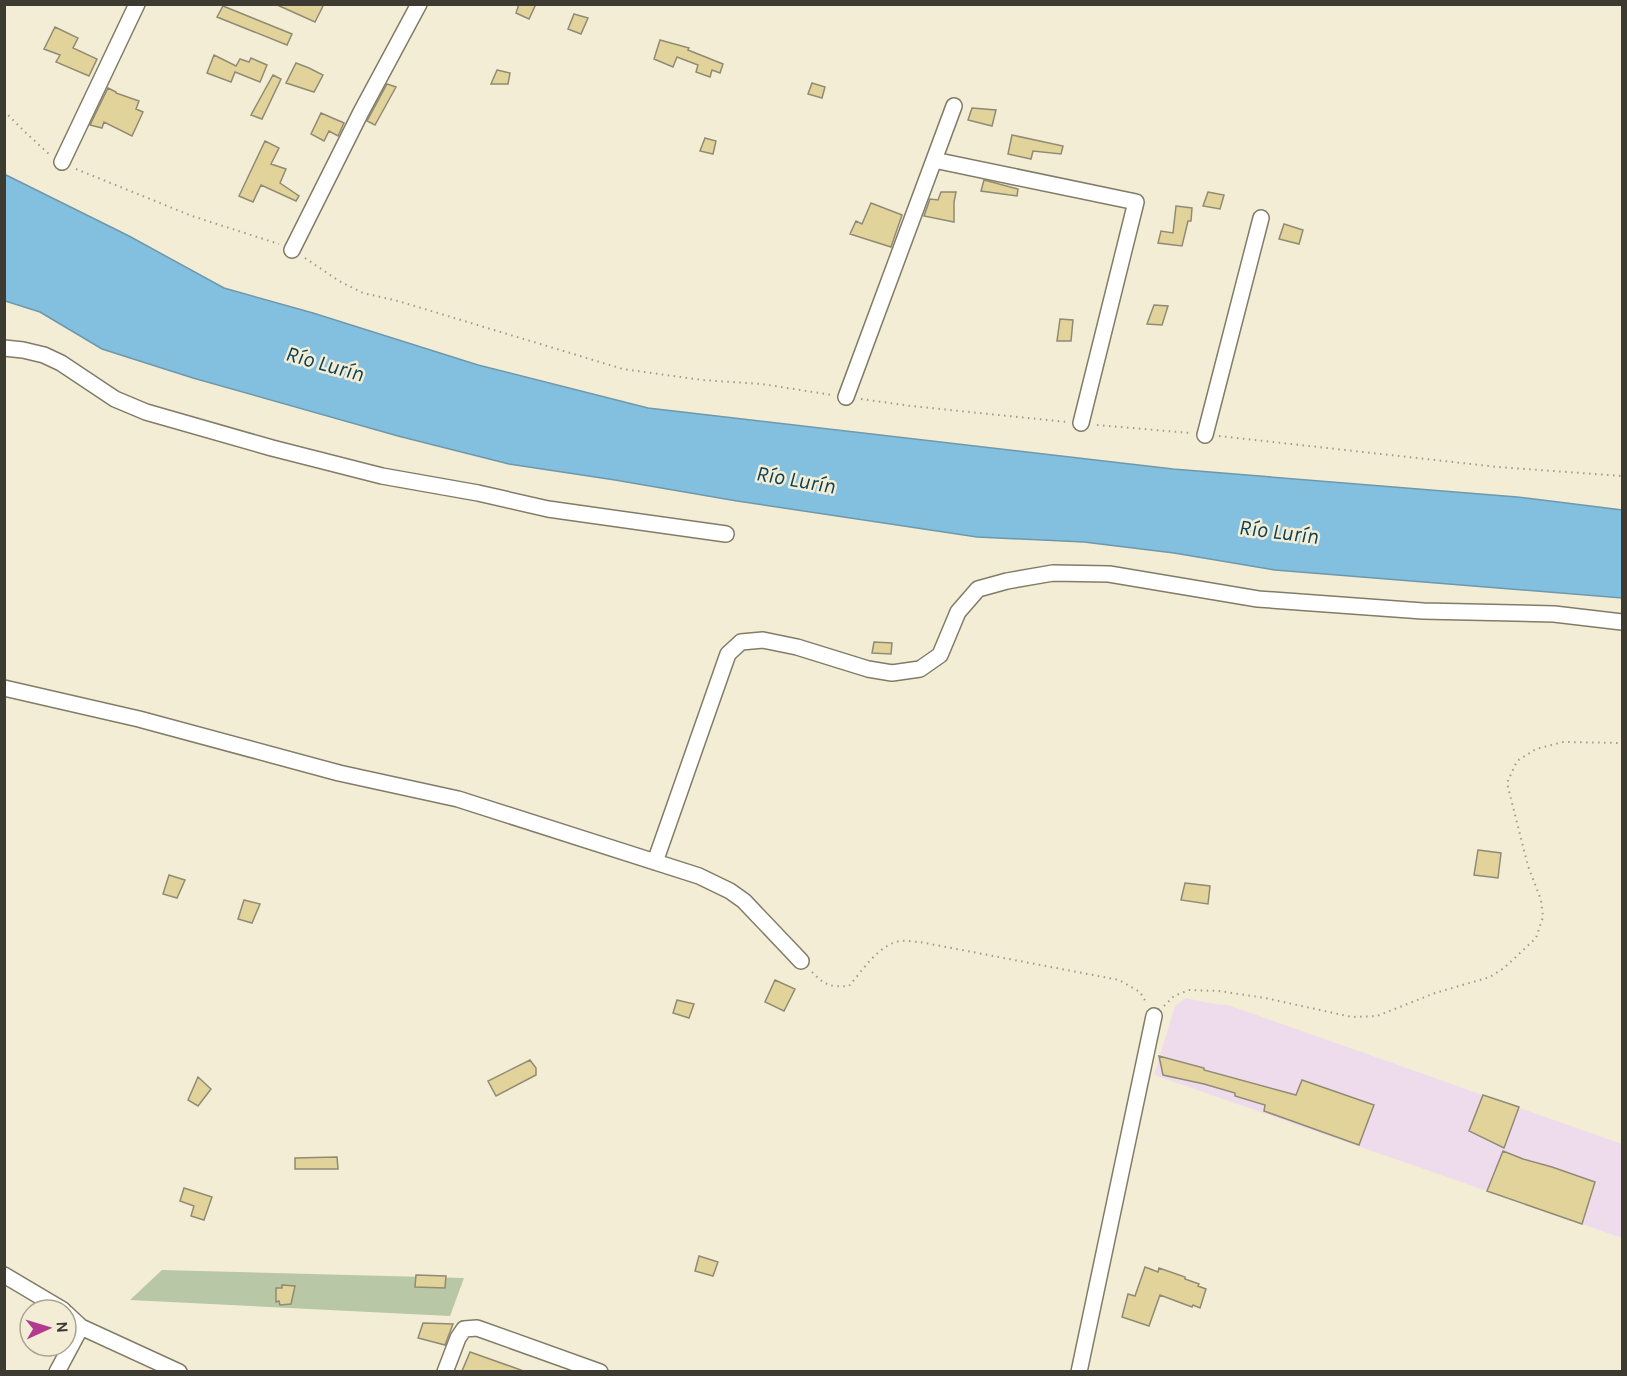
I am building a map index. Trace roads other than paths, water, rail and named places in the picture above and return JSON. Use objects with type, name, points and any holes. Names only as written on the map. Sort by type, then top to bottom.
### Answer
[{"type":"street","points":[[62,162],[137,4]]},
{"type":"street","points":[[292,250],[360,112],[419,4]]},
{"type":"street","points":[[846,397],[954,106]]},
{"type":"street","points":[[934,160],[1136,202],[1081,423]]},
{"type":"street","points":[[1205,435],[1261,218]]},
{"type":"street","points":[[4,348],[44,355],[61,363],[115,399],[146,412],[345,467],[548,509],[726,534]]},
{"type":"street","points":[[656,862],[728,654],[741,642],[763,640],[797,647],[868,669],[892,673],[920,669],[939,655],[958,612],[978,589],[1053,573],[1109,574],[1258,599],[1411,610],[1554,614],[1623,622]]},
{"type":"street","points":[[4,688],[139,719],[339,773],[458,799],[699,876],[730,891],[744,901],[801,961]]},
{"type":"street","points":[[1079,1371],[1154,1016]]},
{"type":"street","points":[[4,1275],[43,1298]]},
{"type":"street","points":[[78,1324],[179,1371]]},
{"type":"street","points":[[57,1371],[81,1327]]},
{"type":"street","points":[[445,1371],[464,1329],[477,1328],[557,1364],[600,1371]]},
{"type":"water","name":"Río Lurín","points":[[4,174],[129,236],[224,288],[313,313],[478,365],[648,408],[1173,469],[1517,497],[1622,510],[1622,598],[1275,570],[1174,553],[1084,542],[977,537],[509,464],[398,436],[193,378],[102,349],[40,312],[5,301]]}]
